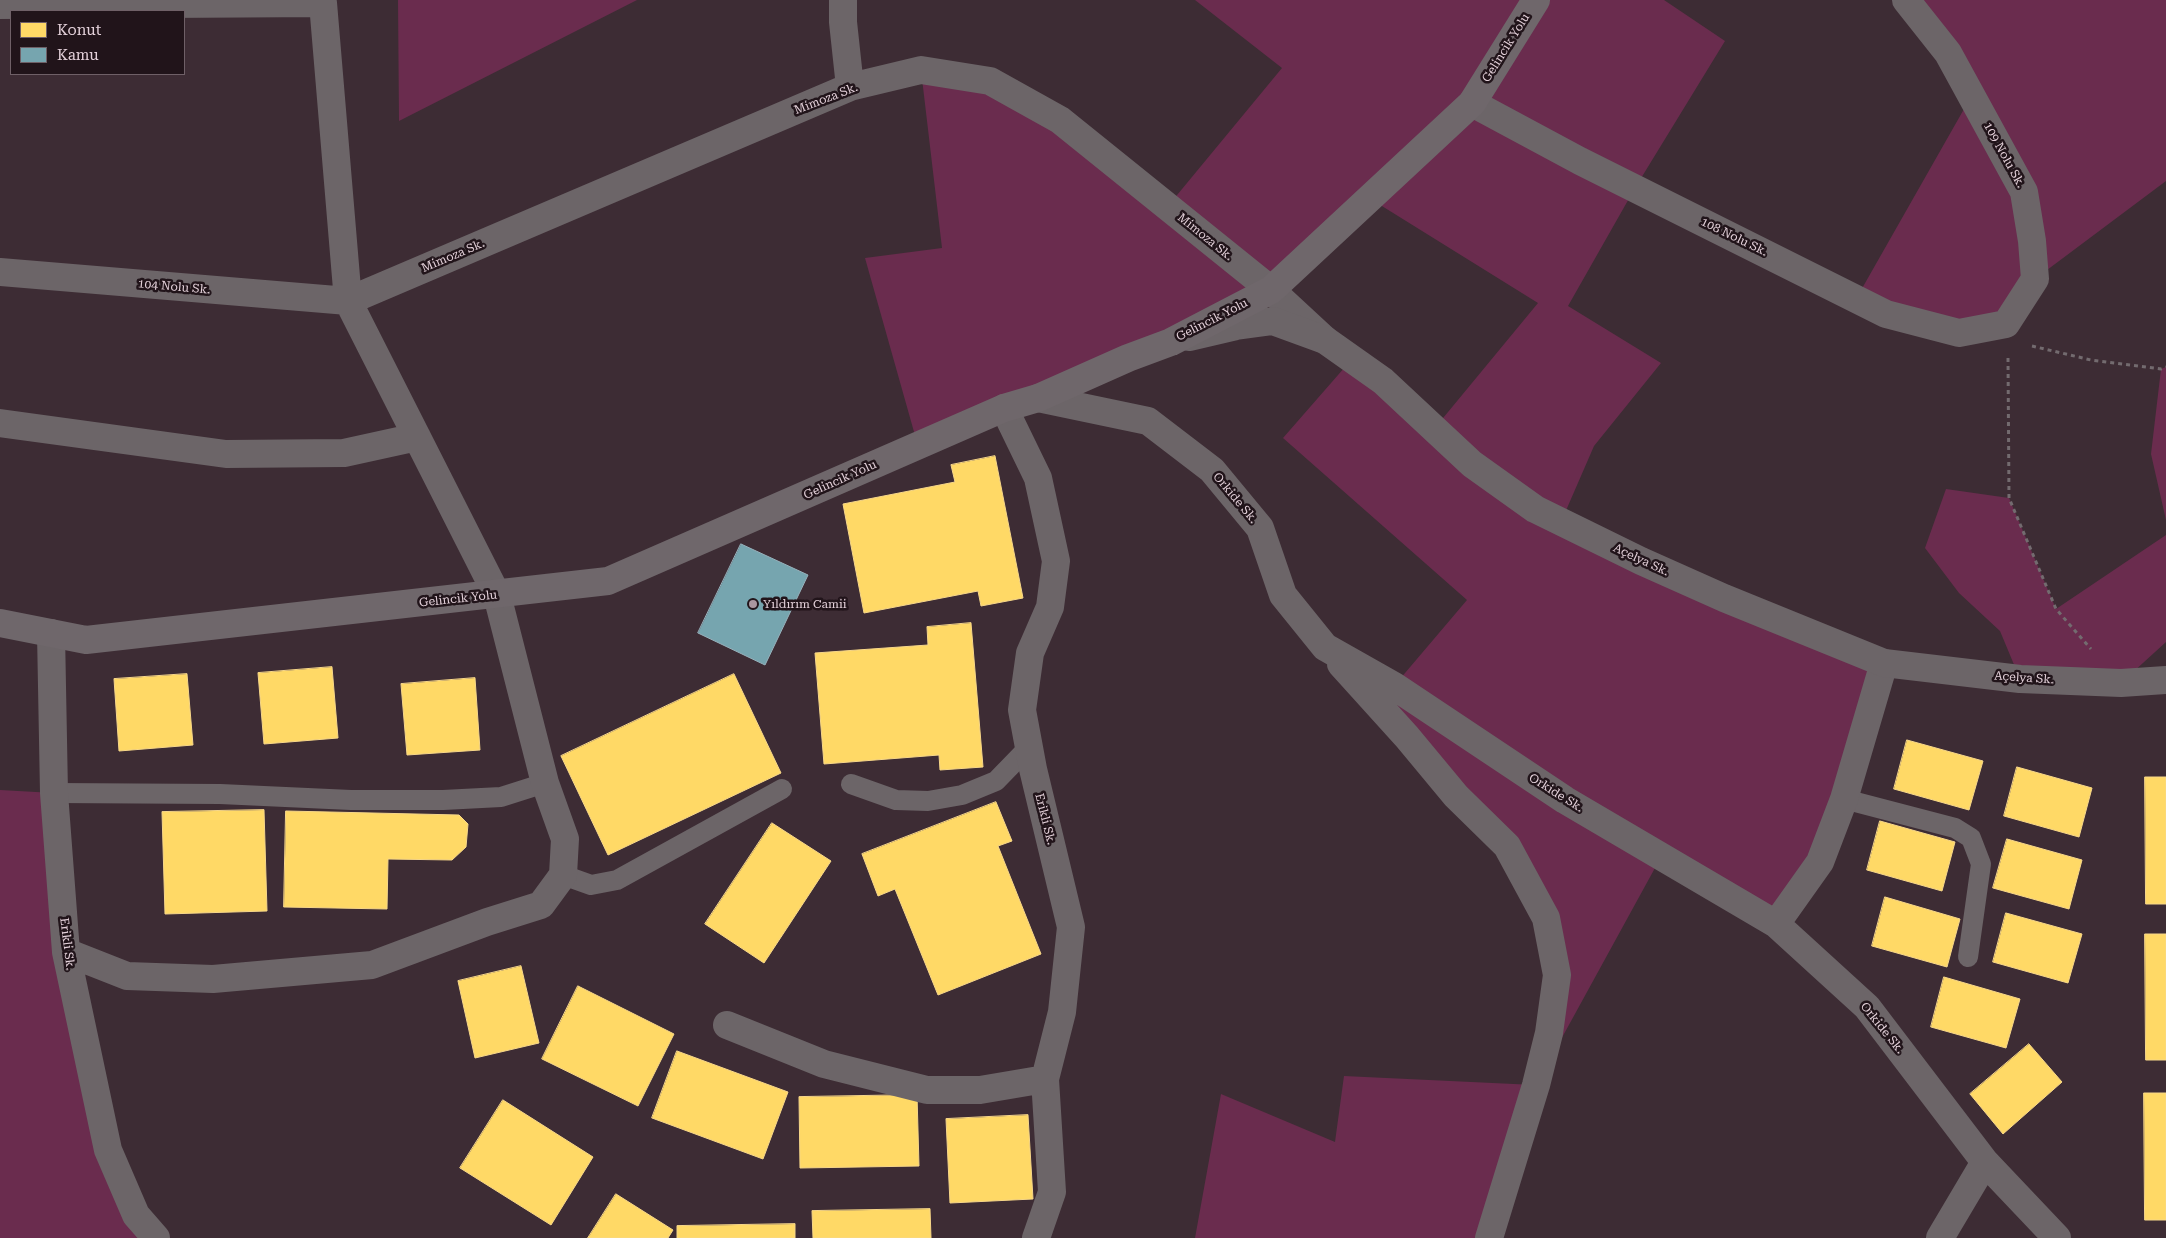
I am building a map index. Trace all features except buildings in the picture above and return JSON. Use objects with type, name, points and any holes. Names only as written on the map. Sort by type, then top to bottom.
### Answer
[{"type":"main road","name":"Gelincik Yolu","points":[[0,623],[86,640],[608,581],[1004,408],[1038,398],[1128,358],[1171,342],[1271,290],[1472,103],[1536,0]]},
{"type":"street","points":[[843,0],[843,22],[850,87]]},
{"type":"street","name":"109 Nolu Sk.","points":[[1906,0],[1948,53],[2024,192],[2032,241],[2035,280],[2007,332]]},
{"type":"street","points":[[0,5],[322,4],[348,301],[497,595],[545,783],[565,839],[563,875],[541,904],[372,965],[213,979],[127,976],[66,952]]},
{"type":"street","name":"Mimoza Sk.","points":[[348,301],[850,87],[921,70],[990,81],[1060,120],[1271,290],[1325,340]]},
{"type":"street","name":"108 Nolu Sk.","points":[[1472,103],[1580,161],[1886,314],[1959,333],[2007,332]]},
{"type":"street","name":"104 Nolu Sk.","points":[[0,272],[348,301]]},
{"type":"street","name":"Açelya Sk.","points":[[1171,342],[1236,326],[1273,321],[1325,340],[1382,381],[1472,464],[1534,509],[1641,561],[1724,598],[1884,664],[2020,679],[2121,683],[2166,680]]},
{"type":"street","name":"Orkide Sk.","points":[[1038,398],[1148,421],[1212,470],[1260,528],[1283,595],[1325,647],[1394,686],[1565,800],[1776,924],[1867,1007],[1985,1162],[2057,1238]]},
{"type":"street","name":"Erikli Sk.","points":[[1004,408],[1038,478],[1056,560],[1050,607],[1030,653],[1022,710],[1028,746],[1071,927],[1062,1012],[1045,1079],[1052,1192],[1036,1238]]},
{"type":"street","points":[[0,422],[226,454],[344,453],[417,437]]},
{"type":"street","name":"Erikli Sk.","points":[[51,633],[54,792],[66,952],[108,1150],[136,1215],[156,1238]]},
{"type":"street","points":[[1325,647],[1407,737],[1456,796],[1507,846],[1546,918],[1557,975],[1549,1034],[1536,1085],[1489,1238]]},
{"type":"street","points":[[1776,924],[1820,862],[1844,799],[1884,664]]},
{"type":"street","points":[[728,1026],[824,1064],[927,1090],[980,1090],[1045,1079]]},
{"type":"street","points":[[1940,1238],[1985,1162]]},
{"type":"lane","points":[[851,784],[896,800],[928,801],[962,795],[996,782],[1028,746]]},
{"type":"lane","points":[[54,792],[220,794],[351,800],[443,800],[501,797],[545,783]]},
{"type":"lane","points":[[563,875],[592,885],[618,880],[782,789]]},
{"type":"lane","points":[[1844,799],[1955,828],[1971,838],[1981,864],[1968,957]]},
{"type":"path","points":[[2121,683],[2056,609],[2009,498],[2007,332],[2091,360],[2161,369],[2166,367]]},
{"type":"shaded area","points":[[398,0],[637,0],[399,121]]},
{"type":"shaded area","points":[[1195,0],[1664,0],[1725,41],[1635,188],[1568,306],[1661,363],[1594,446],[1561,522],[1884,663],[1844,799],[1776,924],[1661,857],[1536,1085],[1489,1238],[1195,1238],[1221,1094],[1335,1142],[1344,1076],[1535,1085],[1557,975],[1507,846],[1325,647],[1394,686],[1467,600],[1283,438],[1352,359],[1434,429],[1538,303],[1369,198],[1271,290],[918,446],[865,258],[942,248],[921,70],[990,81],[1168,206],[1282,68]]},
{"type":"shaded area","points":[[1906,0],[2166,0],[2166,181],[2035,279],[2006,324],[1959,333],[1856,299],[1968,102]]},
{"type":"shaded area","points":[[2166,367],[2166,520],[2151,454],[2161,369]]},
{"type":"shaded area","points":[[1946,489],[2009,498],[2056,609],[2166,535],[2166,642],[2121,683],[2020,679],[2000,631],[1959,593],[1925,548]]},
{"type":"shaded area","points":[[0,790],[54,793],[108,1150],[156,1238],[0,1238]]},
{"type":"place","name":"Yıldırım Camii","points":[[753,604]]}]
